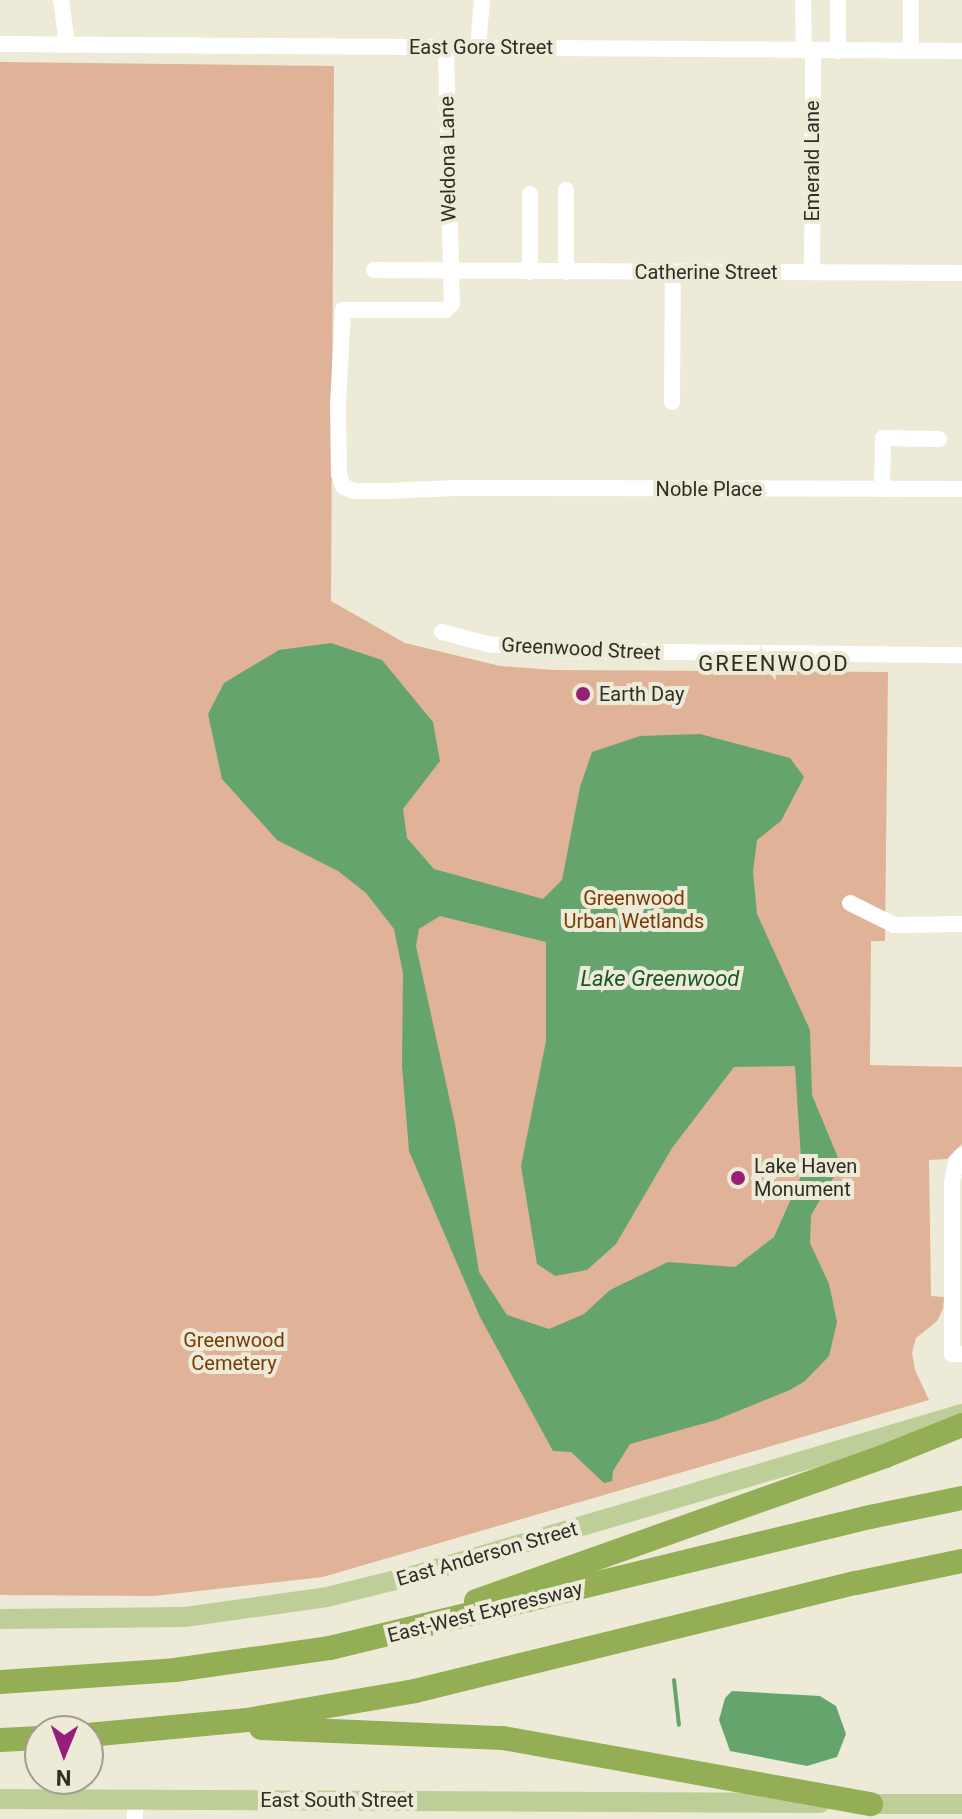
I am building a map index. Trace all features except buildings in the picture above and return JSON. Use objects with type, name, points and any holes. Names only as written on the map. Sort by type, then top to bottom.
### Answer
[{"type":"highway","points":[[376,1638],[885,1456],[962,1425]]},
{"type":"highway","name":"East-West Expressway","points":[[0,1680],[57,1680],[255,1660],[376,1638],[870,1517],[962,1498]]},
{"type":"highway","points":[[104,1734],[301,1712],[415,1691],[856,1583],[962,1561]]},
{"type":"highway","points":[[191,1726],[503,1738],[871,1804]]},
{"type":"highway","points":[[0,1740],[24,1739]]},
{"type":"main road","name":"East Anderson Street","points":[[0,1619],[185,1617],[327,1597],[412,1576],[962,1414]]},
{"type":"main road","name":"East South Street","points":[[0,1799],[135,1809],[778,1811],[871,1804],[962,1804]]},
{"type":"street","points":[[61,0],[67,44]]},
{"type":"street","points":[[478,47],[482,0]]},
{"type":"street","name":"Emerald Lane","points":[[803,0],[808,50],[812,272]]},
{"type":"street","points":[[838,0],[838,51]]},
{"type":"street","points":[[911,0],[911,51]]},
{"type":"street","name":"East Gore Street","points":[[0,44],[962,51]]},
{"type":"street","name":"Weldona Lane","points":[[343,310],[446,310],[452,304],[446,47]]},
{"type":"street","points":[[566,190],[566,272]]},
{"type":"street","points":[[530,194],[530,272]]},
{"type":"street","name":"Catherine Street","points":[[374,270],[962,273]]},
{"type":"street","points":[[672,402],[673,272]]},
{"type":"street","name":"Noble Place","points":[[343,310],[339,474],[343,486],[353,491],[456,488],[962,489]]},
{"type":"street","points":[[882,489],[883,438],[939,439]]},
{"type":"street","name":"Greenwood Street","points":[[442,632],[487,644],[566,651],[962,655]]},
{"type":"street","points":[[850,903],[894,925],[962,924]]},
{"type":"street","points":[[957,1354],[952,1183],[960,1157]]},
{"type":"green space","points":[[0,62],[334,66],[331,601],[405,643],[500,666],[553,670],[888,672],[885,941],[871,941],[870,1065],[962,1067],[962,1144],[947,1159],[929,1160],[931,1296],[944,1297],[943,1309],[937,1321],[916,1338],[912,1353],[915,1370],[929,1400],[323,1577],[154,1596],[0,1595]]},
{"type":"water","name":"Lake Greenwood","points":[[331,643],[382,660],[433,722],[440,761],[403,809],[407,838],[434,869],[543,899],[562,880],[580,787],[592,752],[640,736],[700,734],[790,758],[804,777],[781,821],[757,840],[753,872],[757,914],[810,1030],[812,1095],[841,1165],[811,1215],[810,1243],[829,1284],[837,1322],[829,1356],[805,1381],[716,1420],[630,1444],[613,1471],[612,1481],[604,1483],[571,1452],[553,1451],[480,1317],[409,1151],[402,1066],[403,973],[394,929],[366,893],[338,871],[277,840],[222,779],[208,714],[224,683],[279,650]],"holes":[[[440,916],[546,942],[546,1041],[521,1166],[537,1264],[555,1276],[587,1270],[616,1244],[672,1148],[734,1067],[795,1066],[802,1174],[774,1237],[735,1267],[668,1262],[610,1290],[584,1314],[549,1329],[507,1315],[479,1272],[455,1124],[416,946],[419,929]]]},
{"type":"water","points":[[732,1691],[820,1696],[836,1706],[846,1734],[837,1757],[807,1766],[730,1751],[719,1720],[725,1698]]},
{"type":"waterway","points":[[674,1680],[679,1725]]},
{"type":"place","name":"Earth Day","points":[[583,694]]},
{"type":"place","name":"Lake Haven Monument","points":[[738,1178]]},
{"type":"district","name":"GREENWOOD","points":[[774,664]]},
{"type":"park label","name":"Greenwood Urban Wetlands","points":[[634,910]]},
{"type":"park label","name":"Greenwood Cemetery","points":[[234,1352]]}]
